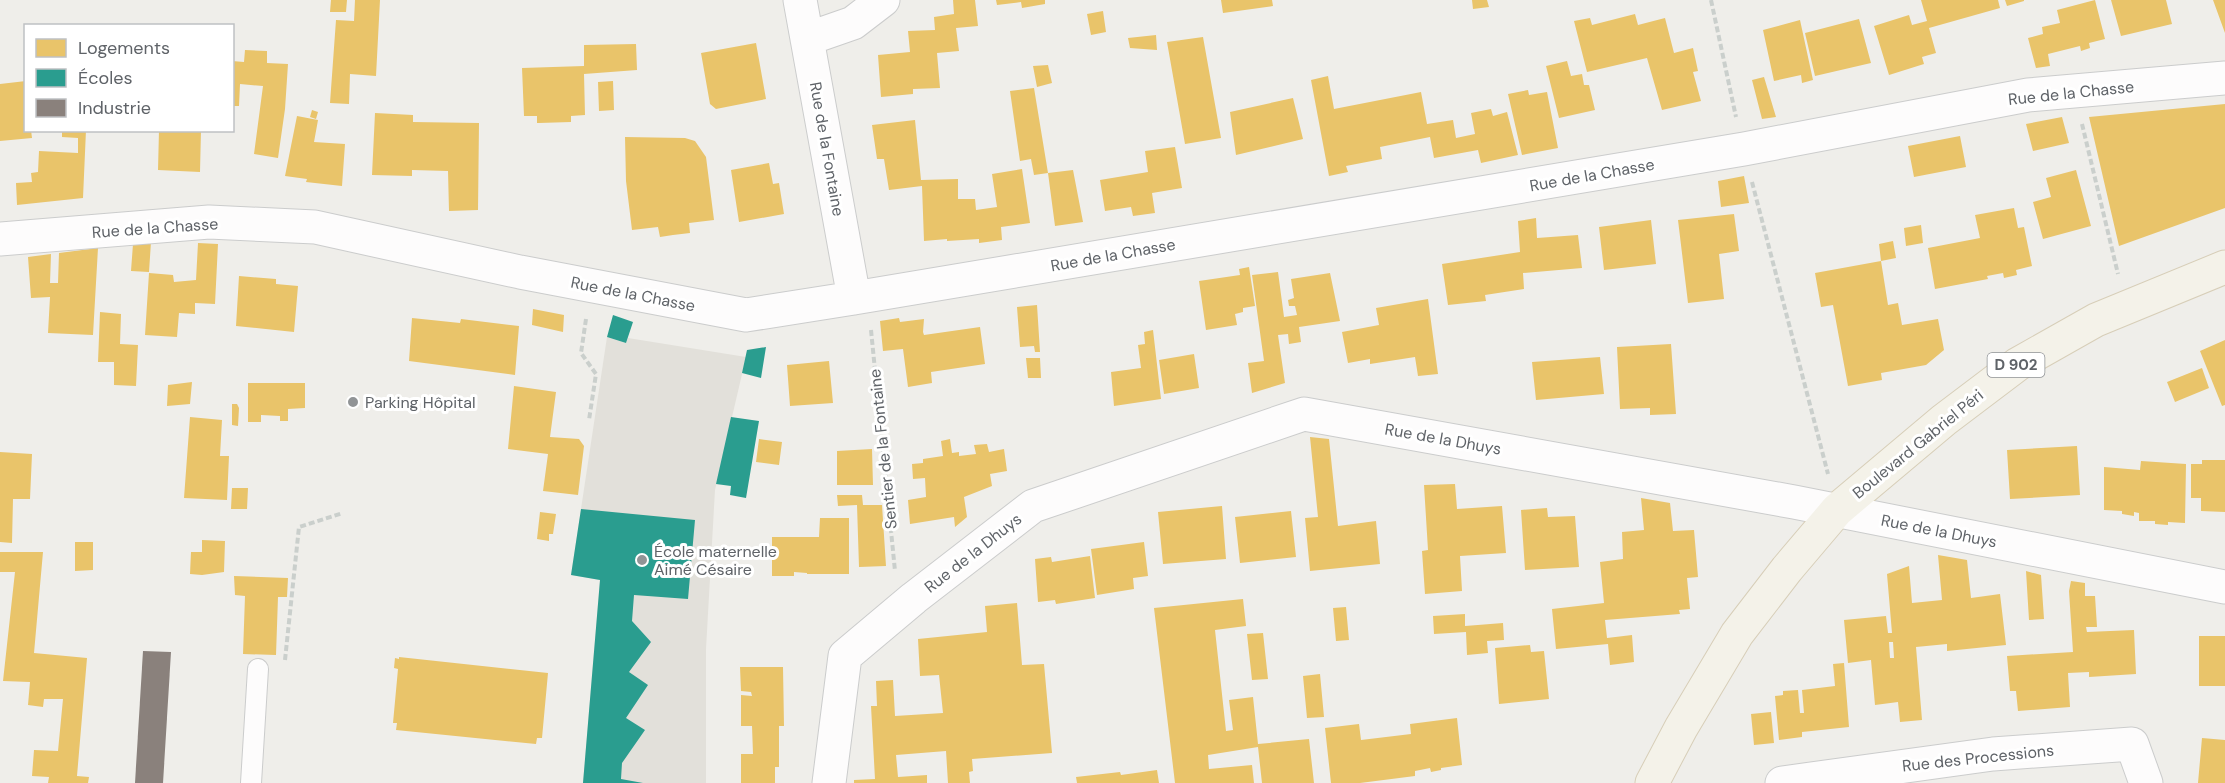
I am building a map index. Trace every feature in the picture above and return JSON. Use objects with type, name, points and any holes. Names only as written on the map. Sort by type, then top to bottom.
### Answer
[{"type":"main road","name":"Boulevard Gabriel Péri","points":[[1837,510],[1944,420],[2018,364],[2096,320],[2225,267]]},
{"type":"main road","name":"D 902","points":[[1652,783],[1681,728],[1737,634],[1787,568],[1837,510]]},
{"type":"street","name":"Rue de la Fontaine","points":[[800,0],[854,298]]},
{"type":"street","points":[[807,39],[853,23],[883,0]]},
{"type":"street","name":"Rue de la Chasse","points":[[0,239],[209,222],[315,227],[520,272],[746,315],[1744,150],[2028,95],[2225,78]]},
{"type":"street","name":"Rue de la Dhuys","points":[[829,783],[845,656],[915,598],[1034,506],[1305,414],[1837,510],[2225,587]]},
{"type":"street","name":"Rue des Processions","points":[[1782,783],[1993,754],[2133,744],[2146,783]]},
{"type":"lane","points":[[251,783],[258,669]]},
{"type":"path","points":[[1711,0],[1744,150],[1837,510]]},
{"type":"path","points":[[2074,91],[2126,307]]},
{"type":"path","name":"Sentier de la Fontaine","points":[[854,298],[870,324],[895,570],[915,598]]},
{"type":"path","points":[[583,337],[581,353],[596,374],[589,420]]},
{"type":"path","points":[[258,669],[284,668],[299,527],[343,513]]},
{"type":"shaded area","name":"École maternelle Aimé Césaire","points":[[607,337],[626,343],[628,338],[746,357],[715,490],[706,649],[706,783],[583,783],[600,580],[571,575]]},
{"type":"building: Logements","points":[[331,0],[347,0],[346,12],[330,12]]},
{"type":"building: Logements","points":[[355,0],[380,0],[376,76],[350,74],[349,104],[330,103],[336,20],[354,21]]},
{"type":"building: Logements","points":[[953,0],[975,0],[978,26],[956,28],[959,51],[937,53],[940,88],[913,89],[913,94],[881,97],[878,55],[910,52],[908,31],[935,30],[934,17],[954,14]]},
{"type":"building: Logements","points":[[996,0],[1045,0],[1045,4],[1022,8],[1021,2],[997,5]]},
{"type":"building: Logements","points":[[1221,0],[1272,0],[1273,6],[1223,13]]},
{"type":"building: Logements","points":[[1472,0],[1487,0],[1489,7],[1473,9]]},
{"type":"building: Logements","points":[[1921,0],[1998,0],[2000,8],[1929,28],[1936,53],[1922,57],[1924,64],[1889,75],[1874,26],[1909,15],[1912,25],[1927,21]]},
{"type":"building: Logements","points":[[2005,0],[2024,0],[2024,1],[2007,6]]},
{"type":"building: Logements","points":[[2095,0],[2105,39],[2089,43],[2090,48],[2081,51],[2080,46],[2048,54],[2050,66],[2036,68],[2028,38],[2043,34],[2042,27],[2060,23],[2057,10]]},
{"type":"building: Logements","points":[[2111,0],[2166,0],[2172,24],[2121,36]]},
{"type":"building: Logements","points":[[2213,0],[2225,0],[2225,33]]},
{"type":"building: Logements","points":[[1103,11],[1106,32],[1091,35],[1087,14]]},
{"type":"building: Logements","points":[[1635,14],[1638,25],[1665,18],[1674,53],[1693,48],[1698,71],[1693,72],[1701,101],[1662,110],[1647,58],[1587,72],[1574,21],[1590,18],[1592,25]]},
{"type":"building: Logements","points":[[1859,19],[1871,63],[1815,76],[1805,33]]},
{"type":"building: Logements","points":[[1800,20],[1813,80],[1802,83],[1801,75],[1774,81],[1763,30]]},
{"type":"building: Logements","points":[[1156,35],[1157,50],[1130,48],[1128,38]]},
{"type":"building: Logements","points":[[1203,37],[1221,138],[1185,144],[1167,42]]},
{"type":"building: Logements","points":[[756,43],[766,99],[716,109],[710,104],[701,53]]},
{"type":"building: Logements","points":[[636,44],[637,70],[584,74],[585,115],[571,116],[571,122],[539,123],[537,123],[537,116],[524,116],[522,68],[584,66],[584,45]]},
{"type":"building: Logements","points":[[245,50],[267,51],[267,63],[288,64],[278,158],[254,154],[263,86],[240,84],[239,106],[234,106],[234,61],[244,62]]},
{"type":"building: Logements","points":[[1567,61],[1571,76],[1582,74],[1584,85],[1589,85],[1595,110],[1559,118],[1546,66]]},
{"type":"building: Logements","points":[[1048,65],[1052,83],[1037,87],[1033,66]]},
{"type":"building: Logements","points":[[1328,76],[1334,109],[1421,92],[1427,124],[1453,120],[1456,138],[1475,134],[1471,113],[1491,109],[1493,116],[1507,112],[1518,155],[1481,163],[1478,150],[1434,158],[1430,137],[1380,147],[1382,159],[1346,166],[1348,172],[1329,176],[1311,80]]},
{"type":"building: Logements","points":[[1764,77],[1776,117],[1762,119],[1752,80]]},
{"type":"building: Logements","points":[[24,81],[24,132],[31,132],[32,138],[0,141],[0,84]]},
{"type":"building: Logements","points":[[613,81],[614,110],[599,111],[598,82]]},
{"type":"building: Logements","points":[[1034,88],[1048,173],[1034,175],[1031,159],[1020,161],[1010,91]]},
{"type":"building: Logements","points":[[1528,90],[1529,95],[1547,92],[1558,148],[1522,155],[1508,94]]},
{"type":"building: Logements","points":[[1293,98],[1303,139],[1236,155],[1230,112]]},
{"type":"building: Logements","points":[[2225,104],[2225,208],[2119,246],[2089,117]]},
{"type":"building: Logements","points":[[312,110],[318,112],[316,119],[310,117]]},
{"type":"building: Logements","points":[[375,113],[413,115],[413,122],[479,123],[478,210],[449,211],[448,171],[412,170],[412,176],[372,175]]},
{"type":"building: Logements","points":[[297,116],[318,120],[314,142],[345,144],[342,186],[306,182],[307,179],[285,176]]},
{"type":"building: Logements","points":[[2062,117],[2069,143],[2033,151],[2026,124]]},
{"type":"building: Logements","points":[[915,120],[921,180],[958,179],[958,199],[975,199],[976,210],[997,207],[992,174],[1022,169],[1030,223],[1001,227],[1002,240],[979,243],[979,239],[924,241],[922,186],[889,190],[884,159],[877,159],[872,125]]},
{"type":"building: Logements","points":[[62,132],[86,132],[83,198],[17,205],[16,183],[32,182],[31,173],[38,172],[39,151],[78,153],[78,138],[62,137]]},
{"type":"building: Logements","points":[[159,132],[201,132],[200,172],[158,170]]},
{"type":"building: Logements","points":[[1960,136],[1966,167],[1914,177],[1908,146]]},
{"type":"building: Logements","points":[[625,137],[685,138],[695,141],[706,157],[714,220],[689,223],[690,233],[660,237],[658,227],[632,230],[626,181]]},
{"type":"building: Logements","points":[[1175,147],[1182,188],[1152,193],[1155,213],[1133,216],[1131,207],[1105,211],[1100,180],[1148,172],[1145,151]]},
{"type":"building: Logements","points":[[769,163],[773,184],[779,183],[784,214],[739,222],[731,170]]},
{"type":"building: Logements","points":[[1073,170],[1083,222],[1055,226],[1048,173]]},
{"type":"building: Logements","points":[[2076,170],[2091,226],[2043,239],[2033,202],[2051,197],[2046,178]]},
{"type":"building: Logements","points":[[1744,176],[1749,203],[1721,207],[1718,181]]},
{"type":"building: Logements","points":[[2014,208],[2018,228],[2024,227],[2032,266],[2016,270],[2017,275],[2004,278],[2003,273],[1987,276],[1988,279],[1935,289],[1928,248],[1980,238],[1975,215]]},
{"type":"building: Logements","points":[[1734,214],[1739,251],[1719,254],[1724,299],[1688,303],[1678,220]]},
{"type":"building: Logements","points":[[1536,218],[1537,238],[1578,235],[1582,268],[1523,273],[1524,289],[1485,295],[1486,301],[1448,305],[1442,264],[1520,252],[1518,221]]},
{"type":"building: Logements","points":[[1651,220],[1656,264],[1604,270],[1599,227]]},
{"type":"building: Logements","points":[[1921,225],[1923,243],[1906,246],[1904,228]]},
{"type":"building: Logements","points":[[1893,241],[1896,258],[1881,261],[1879,244]]},
{"type":"building: Logements","points":[[151,242],[149,272],[131,271],[133,244]]},
{"type":"building: Logements","points":[[198,243],[218,244],[215,304],[195,303],[195,314],[179,313],[177,337],[145,335],[149,273],[173,275],[174,282],[196,280]]},
{"type":"building: Logements","points":[[98,248],[93,335],[48,333],[50,297],[31,298],[28,257],[51,254],[50,283],[58,283],[59,253]]},
{"type":"building: Logements","points":[[1881,261],[1888,305],[1898,303],[1902,325],[1938,319],[1944,350],[1926,365],[1881,373],[1882,380],[1848,386],[1833,305],[1821,307],[1815,273]]},
{"type":"building: Logements","points":[[1249,267],[1255,306],[1243,308],[1243,312],[1235,314],[1237,325],[1206,330],[1199,281],[1240,275],[1239,269]]},
{"type":"building: Logements","points":[[1278,272],[1284,317],[1297,315],[1295,306],[1289,306],[1288,300],[1294,298],[1291,279],[1330,273],[1340,321],[1299,327],[1301,342],[1289,344],[1288,334],[1278,335],[1285,383],[1252,393],[1248,363],[1264,361],[1252,275]]},
{"type":"building: Logements","points":[[239,276],[276,279],[276,284],[298,286],[294,332],[236,326]]},
{"type":"building: Logements","points":[[1428,299],[1438,374],[1418,376],[1415,357],[1370,364],[1370,359],[1348,363],[1342,332],[1379,325],[1376,308]]},
{"type":"building: Logements","points":[[1037,305],[1040,352],[1035,352],[1034,346],[1020,347],[1017,307]]},
{"type":"building: Logements","points":[[533,309],[564,315],[563,332],[532,325]]},
{"type":"building: Logements","points":[[100,312],[121,314],[120,344],[138,345],[136,386],[114,385],[114,362],[98,362]]},
{"type":"building: Logements","points":[[412,318],[460,323],[461,319],[519,326],[515,375],[409,361]]},
{"type":"building: Logements","points":[[899,318],[900,322],[924,319],[924,335],[980,327],[985,364],[931,372],[932,383],[908,387],[903,349],[883,351],[880,321]]},
{"type":"building: Logements","points":[[1153,330],[1161,399],[1114,406],[1111,372],[1141,368],[1138,345],[1145,344],[1144,332]]},
{"type":"building: Logements","points":[[2225,340],[2225,405],[2222,406],[2200,351]]},
{"type":"building: Logements","points":[[1671,344],[1676,414],[1650,415],[1650,408],[1620,409],[1617,347]]},
{"type":"building: Logements","points":[[1194,354],[1199,388],[1164,394],[1159,360]]},
{"type":"building: Logements","points":[[1600,357],[1604,394],[1536,400],[1532,362]]},
{"type":"building: Logements","points":[[1026,358],[1040,358],[1041,378],[1028,378]]},
{"type":"building: Logements","points":[[829,361],[833,403],[790,406],[787,365]]},
{"type":"building: Logements","points":[[2202,368],[2209,388],[2175,402],[2167,382]]},
{"type":"building: Logements","points":[[192,382],[190,404],[167,406],[168,385]]},
{"type":"building: Logements","points":[[248,383],[305,383],[305,408],[288,409],[288,421],[280,421],[280,416],[261,415],[261,422],[248,422]]},
{"type":"building: Logements","points":[[514,386],[556,392],[550,437],[579,439],[584,446],[578,495],[543,491],[548,454],[508,449]]},
{"type":"building: Logements","points":[[232,404],[237,404],[239,408],[238,426],[232,425]]},
{"type":"building: Logements","points":[[190,417],[222,420],[220,456],[229,456],[227,500],[184,498]]},
{"type":"building: Logements","points":[[1310,437],[1329,439],[1338,526],[1376,521],[1380,564],[1310,571],[1305,518],[1318,517]]},
{"type":"building: Logements","points":[[759,439],[782,442],[779,465],[756,462]]},
{"type":"building: Logements","points":[[950,439],[952,453],[959,452],[959,456],[976,454],[974,445],[987,444],[989,452],[1004,449],[1007,471],[990,474],[992,486],[964,497],[967,517],[955,527],[954,517],[910,524],[908,500],[926,497],[925,478],[913,479],[912,464],[923,463],[923,459],[943,456],[941,441]]},
{"type":"building: Logements","points":[[2077,446],[2080,495],[2010,499],[2007,450]]},
{"type":"building: Logements","points":[[872,449],[873,485],[837,485],[837,451]]},
{"type":"building: Logements","points":[[0,452],[32,454],[30,499],[13,499],[12,543],[0,542]]},
{"type":"building: Logements","points":[[2202,460],[2225,460],[2225,512],[2201,511],[2201,498],[2191,498],[2191,464],[2202,464]]},
{"type":"building: Logements","points":[[2141,461],[2186,464],[2185,523],[2155,524],[2155,521],[2139,521],[2139,513],[2134,512],[2134,516],[2122,514],[2122,511],[2104,510],[2104,467],[2140,470]]},
{"type":"building: Logements","points":[[1455,484],[1457,509],[1502,506],[1506,553],[1460,556],[1462,591],[1425,594],[1422,551],[1428,550],[1424,485]]},
{"type":"building: Logements","points":[[232,488],[248,488],[247,509],[231,509]]},
{"type":"building: Logements","points":[[837,495],[862,495],[863,505],[882,505],[886,566],[859,567],[857,505],[838,506]]},
{"type":"building: Logements","points":[[1641,498],[1670,503],[1673,531],[1694,530],[1698,577],[1687,578],[1690,609],[1679,610],[1680,614],[1605,620],[1607,638],[1632,635],[1634,662],[1610,665],[1608,644],[1556,649],[1552,609],[1604,603],[1600,562],[1623,559],[1622,532],[1644,530]]},
{"type":"building: Logements","points":[[1222,506],[1226,559],[1163,564],[1158,512]]},
{"type":"building: Logements","points":[[1547,508],[1548,517],[1575,516],[1579,567],[1525,570],[1521,510]]},
{"type":"building: Logements","points":[[1291,511],[1296,557],[1240,563],[1235,517]]},
{"type":"building: Logements","points":[[540,512],[556,514],[553,534],[549,534],[549,541],[537,539]]},
{"type":"building: Logements","points":[[820,518],[849,518],[849,574],[794,572],[794,576],[772,576],[772,537],[819,537]]},
{"type":"building: Logements","points":[[202,540],[225,541],[224,572],[190,574],[191,552],[202,552]]},
{"type":"building: Logements","points":[[75,542],[93,542],[93,570],[75,571]]},
{"type":"building: Logements","points":[[1144,542],[1148,576],[1133,578],[1134,589],[1097,595],[1091,549]]},
{"type":"building: Logements","points":[[0,552],[43,552],[34,653],[87,658],[77,776],[89,777],[88,783],[48,783],[49,777],[32,776],[34,750],[58,751],[63,699],[44,699],[43,707],[28,705],[30,682],[3,681],[15,572],[0,572]]},
{"type":"building: Logements","points":[[1938,555],[1967,560],[1971,598],[2000,594],[2006,645],[1947,651],[1947,644],[1916,647],[1922,720],[1900,722],[1898,702],[1875,705],[1871,660],[1848,663],[1844,620],[1886,616],[1888,633],[1892,633],[1887,574],[1909,566],[1912,603],[1942,600]],"holes":[[[1889,642],[1893,642],[1894,658],[1890,658]]]},
{"type":"building: Logements","points":[[1090,556],[1095,598],[1056,604],[1055,600],[1038,602],[1035,559],[1051,557],[1052,562]]},
{"type":"building: Logements","points":[[2026,571],[2041,575],[2044,619],[2029,620]]},
{"type":"building: Logements","points":[[234,576],[288,578],[287,597],[278,597],[276,655],[243,654],[245,596],[235,595]]},
{"type":"building: Logements","points":[[2071,581],[2085,583],[2085,596],[2095,596],[2097,627],[2086,627],[2087,632],[2134,630],[2136,674],[2089,677],[2089,672],[2068,673],[2070,707],[2018,711],[2016,691],[2010,691],[2007,656],[2073,652],[2069,591]]},
{"type":"building: Logements","points":[[1243,599],[1246,626],[1215,630],[1226,731],[1233,730],[1229,700],[1253,697],[1258,744],[1309,739],[1314,783],[1262,783],[1258,747],[1208,755],[1209,769],[1252,765],[1254,783],[1175,783],[1154,608]]},
{"type":"building: Logements","points":[[1017,603],[1022,665],[1044,664],[1052,753],[972,759],[973,771],[969,772],[970,783],[948,783],[946,751],[896,755],[898,777],[927,775],[927,783],[854,783],[854,780],[875,779],[871,706],[877,706],[876,681],[893,680],[895,716],[943,713],[939,675],[920,676],[918,639],[987,632],[985,606]]},
{"type":"building: Logements","points":[[1346,607],[1349,640],[1336,641],[1333,608]]},
{"type":"building: Logements","points":[[1465,614],[1465,626],[1503,623],[1504,640],[1487,641],[1488,653],[1467,655],[1466,632],[1434,634],[1433,616]]},
{"type":"building: Logements","points":[[1263,633],[1268,679],[1252,680],[1247,634]]},
{"type":"building: Logements","points":[[2199,636],[2225,636],[2225,686],[2199,686]]},
{"type":"building: Logements","points":[[1530,645],[1531,652],[1544,651],[1549,699],[1499,704],[1495,648]]},
{"type":"building: Logements","points":[[399,657],[548,673],[542,738],[537,738],[536,744],[396,730],[397,723],[393,723],[398,669],[394,668],[395,658],[399,659]]},
{"type":"building: Logements","points":[[1844,663],[1849,727],[1802,732],[1802,737],[1779,740],[1775,696],[1783,695],[1783,691],[1798,690],[1800,713],[1804,713],[1802,690],[1835,686],[1833,664]]},
{"type":"building: Logements","points":[[740,667],[783,667],[784,726],[779,726],[779,767],[775,767],[775,783],[741,783],[741,754],[753,754],[752,726],[741,726],[741,695],[752,696],[751,692],[741,691]]},
{"type":"building: Logements","points":[[1320,674],[1324,717],[1307,718],[1303,676]]},
{"type":"building: Logements","points":[[1771,712],[1774,743],[1754,745],[1751,714]]},
{"type":"building: Logements","points":[[1457,718],[1462,765],[1431,772],[1430,768],[1415,771],[1415,776],[1360,783],[1331,783],[1325,728],[1359,724],[1361,740],[1411,734],[1410,724]]},
{"type":"building: Logements","points":[[2202,738],[2225,740],[2225,783],[2198,783]]},
{"type":"building: Logements","points":[[1157,770],[1159,783],[1077,783],[1076,777],[1120,772],[1121,775]]},
{"type":"building: Écoles","points":[[613,315],[633,322],[626,343],[607,337]]},
{"type":"building: Écoles","points":[[766,347],[761,378],[742,373],[747,350]]},
{"type":"building: Écoles","points":[[731,417],[759,421],[746,498],[730,495],[731,486],[716,484]]},
{"type":"building: Écoles","points":[[581,509],[695,520],[688,599],[634,595],[632,621],[651,642],[629,672],[648,685],[626,718],[645,730],[622,763],[621,779],[643,783],[583,783],[600,580],[571,575]]},
{"type":"building: Industrie","points":[[143,651],[171,652],[163,783],[135,783]]},
{"type":"place","name":"Parking Hôpital","points":[[353,402]]},
{"type":"place","name":"École maternelle Aimé Césaire","points":[[642,560]]}]
